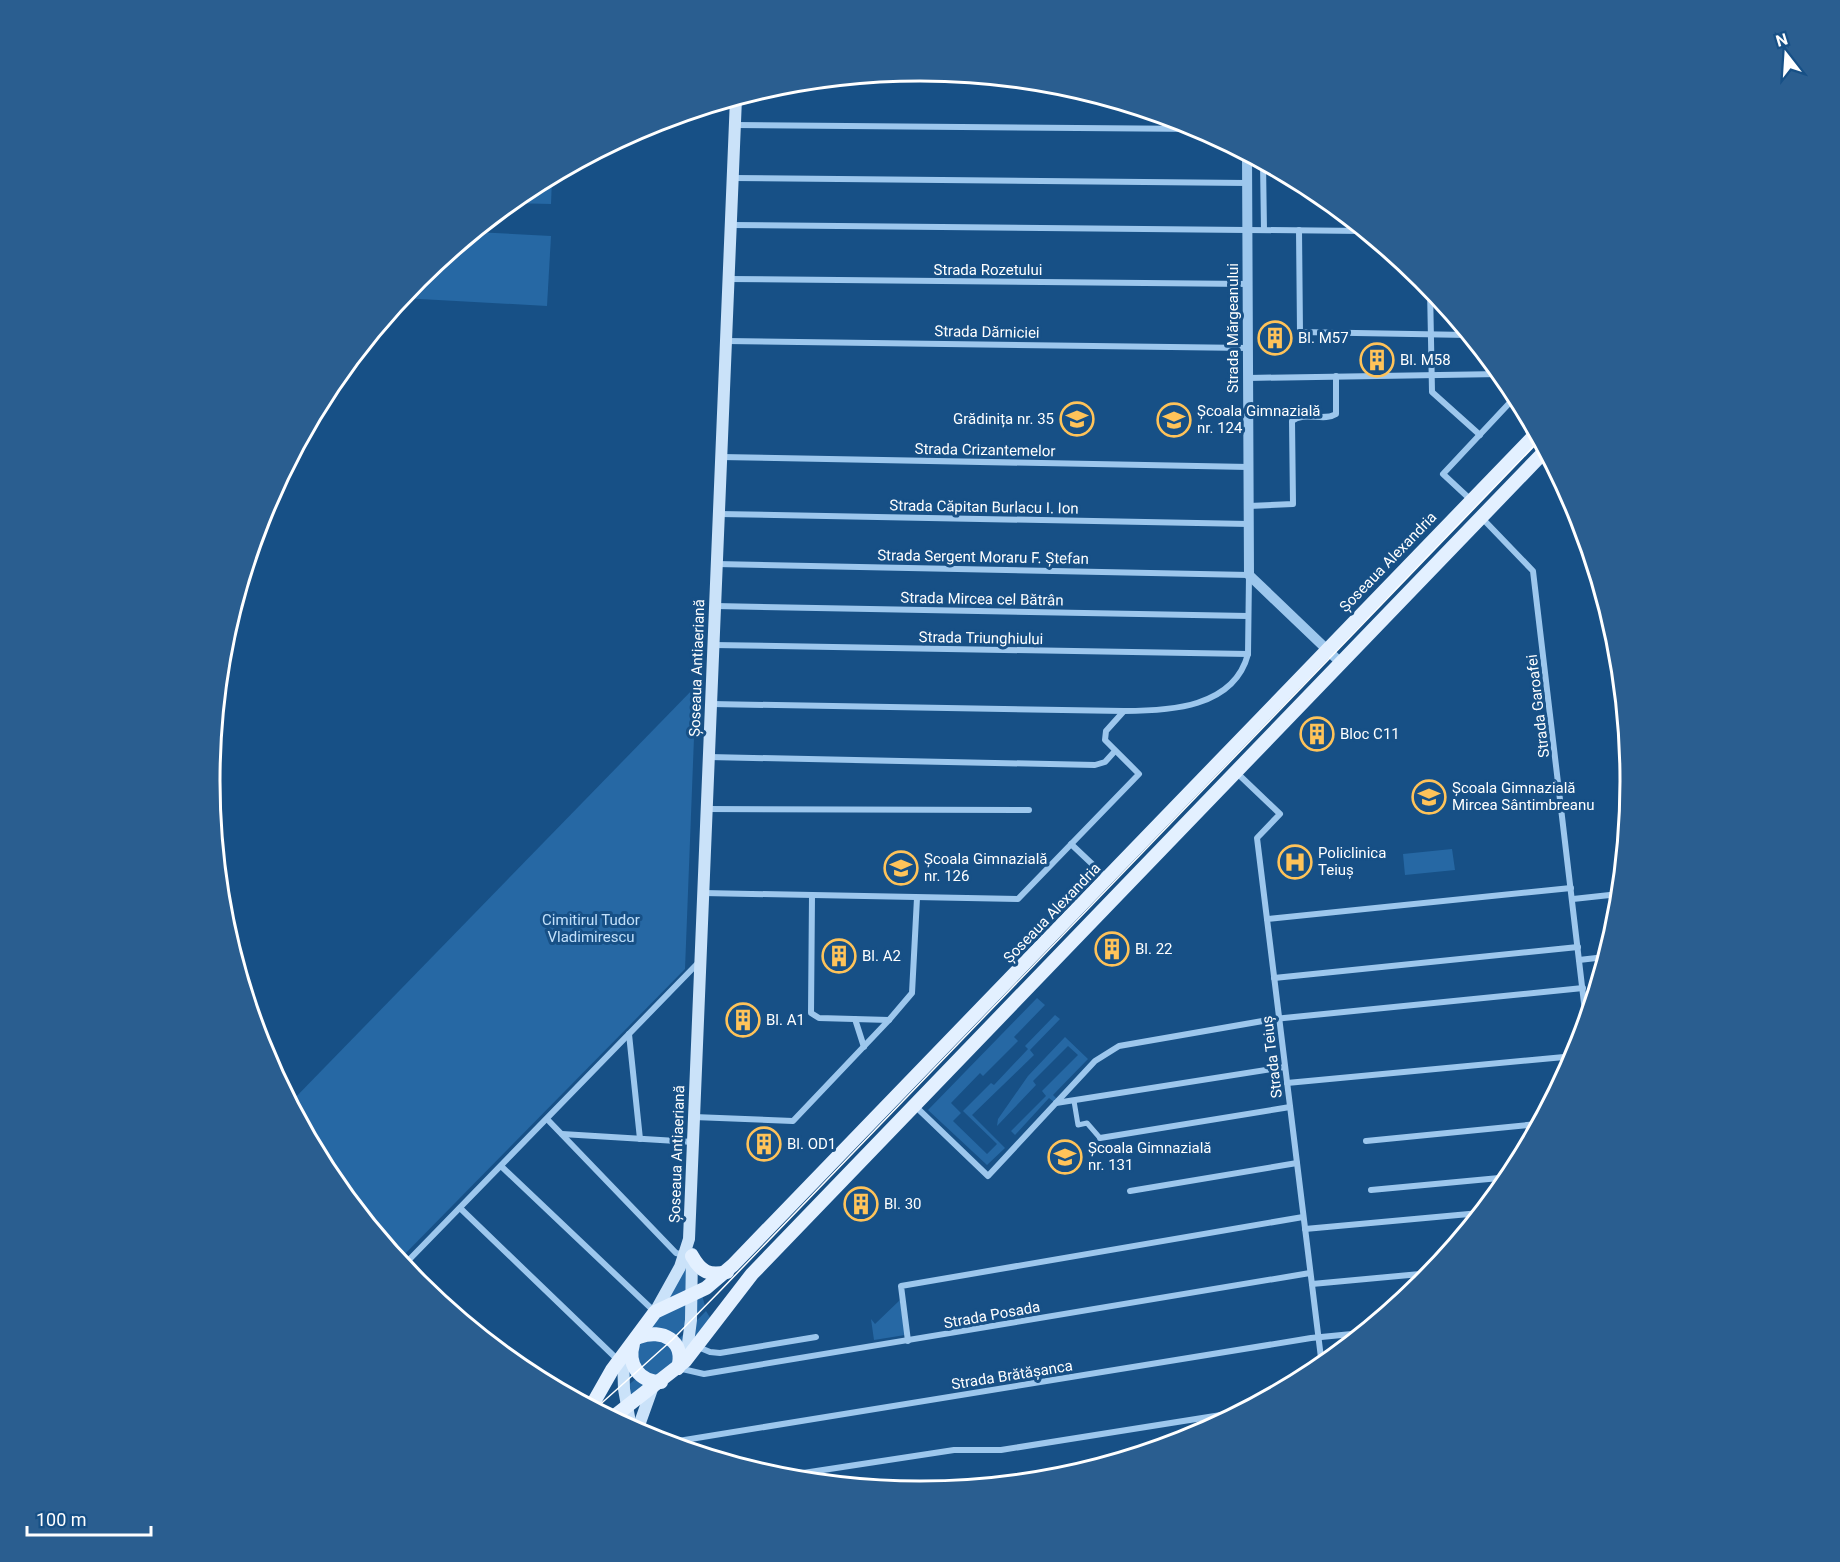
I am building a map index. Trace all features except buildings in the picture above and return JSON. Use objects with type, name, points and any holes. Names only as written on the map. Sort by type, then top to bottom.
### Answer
[{"type":"main road","name":"Șoseaua Antiaeriană","points":[[681,1364],[691,1327],[692,1295],[688,1239],[736,106]]},
{"type":"main road","name":"Șoseaua Alexandria","points":[[655,1312],[692,1295],[727,1272],[1531,439]]},
{"type":"main road","points":[[619,1413],[657,1385],[698,1347],[745,1282],[1540,456]]},
{"type":"main road","points":[[595,1401],[621,1358],[655,1312],[688,1256],[707,1274],[727,1272]]},
{"type":"main road","points":[[636,1340],[655,1333],[669,1337],[678,1350],[681,1364]]},
{"type":"main road","points":[[636,1340],[631,1356],[634,1368],[647,1380],[657,1385]]},
{"type":"main road","points":[[621,1358],[628,1417]]},
{"type":"main road","points":[[641,1423],[657,1385]]},
{"type":"street","points":[[735,125],[1174,129]]},
{"type":"street","name":"Strada Mărgeanului","points":[[1247,162],[1248,654]]},
{"type":"street","points":[[1263,171],[1264,230]]},
{"type":"street","points":[[733,178],[1247,183]]},
{"type":"street","points":[[731,225],[1352,231]]},
{"type":"street","points":[[1299,230],[1300,332],[1459,335]]},
{"type":"street","name":"Strada Rozetului","points":[[728,279],[1248,284]]},
{"type":"street","points":[[1430,302],[1430,386],[1436,396],[1480,435]]},
{"type":"street","name":"Strada Dărniciei","points":[[726,340],[1248,348]]},
{"type":"street","points":[[1248,378],[1489,374]]},
{"type":"street","points":[[1249,506],[1293,504],[1292,421],[1297,417],[1331,417],[1336,414],[1336,376]]},
{"type":"street","points":[[1471,501],[1443,474],[1509,404]]},
{"type":"street","name":"Strada Crizantemelor","points":[[721,457],[1249,466]]},
{"type":"street","name":"Strada Căpitan Burlacu I. Ion","points":[[718,514],[1249,524]]},
{"type":"street","name":"Strada Garoafei","points":[[1481,517],[1533,571],[1584,1003]]},
{"type":"street","name":"Strada Sergent Moraru F. Ștefan","points":[[716,564],[1249,575]]},
{"type":"street","points":[[1249,575],[1341,663]]},
{"type":"street","name":"Strada Mircea cel Bătrân","points":[[714,606],[1248,616]]},
{"type":"street","name":"Strada Triunghiului","points":[[713,645],[1248,654]]},
{"type":"street","points":[[710,704],[1171,710],[1204,701],[1231,684],[1244,665],[1248,654]]},
{"type":"street","points":[[703,893],[1018,899],[1139,774],[1105,740],[1104,735],[1124,711]]},
{"type":"street","points":[[709,757],[1095,765],[1105,762],[1115,751]]},
{"type":"street","name":"Strada Teiuș","points":[[1236,772],[1280,814],[1257,838],[1320,1355]]},
{"type":"street","points":[[706,809],[1029,810]]},
{"type":"street","points":[[1071,844],[1108,879]]},
{"type":"street","points":[[1267,919],[1571,888]]},
{"type":"street","points":[[1573,899],[1611,895]]},
{"type":"street","points":[[812,896],[810,1010],[814,1016],[819,1018],[889,1020]]},
{"type":"street","points":[[694,1118],[793,1121],[889,1020],[914,986],[917,898]]},
{"type":"street","points":[[1274,978],[1578,947]]},
{"type":"street","points":[[1579,960],[1597,958]]},
{"type":"street","points":[[409,1259],[699,961]]},
{"type":"street","points":[[914,1106],[988,1176],[1095,1061],[1112,1049],[1279,1019],[1582,988]]},
{"type":"street","points":[[855,1019],[864,1047]]},
{"type":"street","points":[[629,1034],[640,1139]]},
{"type":"street","points":[[1287,1083],[1563,1057]]},
{"type":"street","points":[[1056,1103],[1285,1068]]},
{"type":"street","points":[[1074,1101],[1078,1125],[1087,1124],[1100,1138],[1290,1107]]},
{"type":"street","points":[[547,1119],[676,1253],[688,1256]]},
{"type":"street","points":[[1366,1141],[1529,1125]]},
{"type":"street","points":[[562,1134],[693,1142]]},
{"type":"street","points":[[1130,1191],[1297,1163]]},
{"type":"street","points":[[501,1166],[655,1312]]},
{"type":"street","points":[[1371,1190],[1496,1178]]},
{"type":"street","points":[[460,1208],[621,1358]]},
{"type":"street","points":[[1305,1229],[1469,1215]]},
{"type":"street","points":[[908,1341],[901,1286],[1304,1217]]},
{"type":"street","name":"Strada Posada","points":[[681,1364],[704,1374],[1310,1273]]},
{"type":"street","points":[[1312,1284],[1417,1274]]},
{"type":"street","name":"Strada Brătășanca","points":[[684,1440],[1318,1337],[1348,1334]]},
{"type":"street","points":[[698,1347],[720,1353],[816,1337]]},
{"type":"street","points":[[810,1472],[954,1450],[1001,1450],[1214,1416]]},
{"type":"green space","points":[[552,186],[551,204],[525,203]]},
{"type":"green space","points":[[486,233],[551,236],[547,306],[413,299],[458,255]]},
{"type":"green space","name":"Cimitirul Tudor Vladimirescu","points":[[696,686],[685,969],[405,1254],[338,1170],[295,1097]]},
{"type":"green space","points":[[1452,849],[1455,870],[1405,875],[1403,854]]},
{"type":"green space","points":[[1037,998],[1045,1005],[1014,1037],[1018,1041],[983,1076],[980,1073],[951,1103],[961,1113],[953,1121],[987,1154],[997,1144],[963,1111],[991,1083],[994,1085],[1028,1049],[1025,1046],[1055,1015],[1060,1019],[1030,1050],[1034,1055],[972,1115],[1005,1148],[987,1165],[928,1110]]},
{"type":"green space","points":[[1065,1037],[1088,1059],[1053,1095],[1057,1099],[1054,1102],[1049,1098],[1015,1135],[1011,1131],[1046,1096],[1042,1091],[1078,1055],[1068,1046],[1033,1081],[1036,1085],[997,1126],[998,1119],[1028,1076]]},
{"type":"green space","points":[[685,1251],[692,1295],[701,1291],[705,1306],[672,1340],[675,1343],[706,1311],[714,1324],[626,1408],[624,1389],[640,1375],[637,1372],[623,1385],[639,1337]]},
{"type":"green space","points":[[900,1300],[905,1335],[874,1340],[871,1319],[875,1324]]},
{"type":"tram line","points":[[601,1404],[672,1340],[718,1293],[1534,446]]},
{"type":"place","name":"Bl. M57","points":[[1275,338]]},
{"type":"place","name":"Bl. M58","points":[[1377,360]]},
{"type":"place","name":"Grădinița nr. 35","points":[[1077,419]]},
{"type":"place","name":"Școala Gimnazială nr. 124","points":[[1174,420]]},
{"type":"place","name":"Bloc C11","points":[[1317,734]]},
{"type":"place","name":"Școala Gimnazială Mircea Sântimbreanu","points":[[1429,797]]},
{"type":"place","name":"Policlinica Teiuș","points":[[1295,862]]},
{"type":"place","name":"Școala Gimnazială nr. 126","points":[[901,868]]},
{"type":"place","name":"Bl. 22","points":[[1112,949]]},
{"type":"place","name":"Bl. A2","points":[[839,956]]},
{"type":"place","name":"Bl. A1","points":[[743,1020]]},
{"type":"place","name":"Bl. OD1","points":[[764,1144]]},
{"type":"place","name":"Școala Gimnazială nr. 131","points":[[1065,1157]]},
{"type":"place","name":"Bl. 30","points":[[861,1204]]}]
